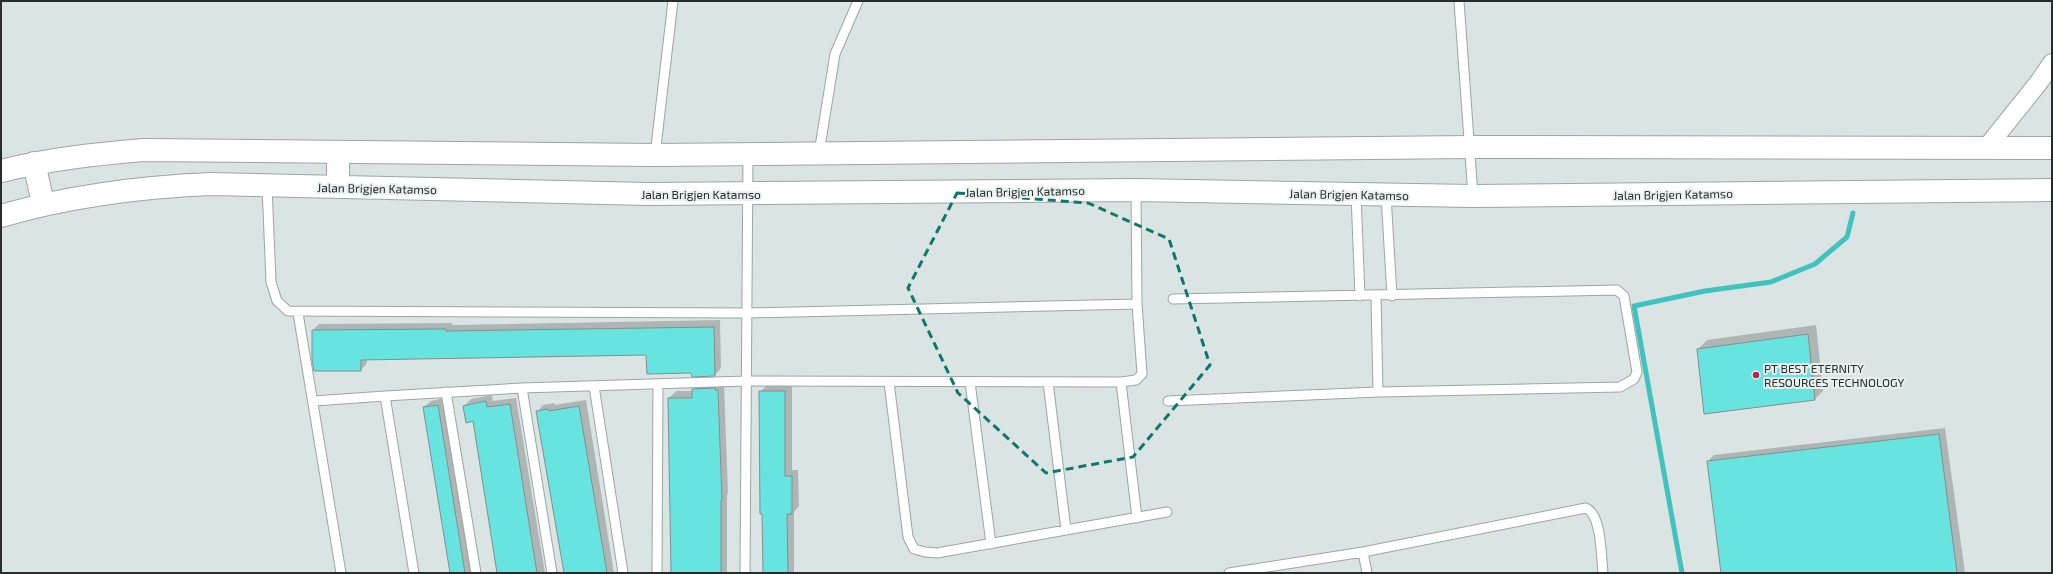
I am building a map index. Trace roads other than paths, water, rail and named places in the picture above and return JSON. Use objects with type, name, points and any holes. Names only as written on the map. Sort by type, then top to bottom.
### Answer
[{"type":"highway","points":[[1,171],[34,163],[88,154],[144,150],[655,155],[1470,147],[2052,148]]},
{"type":"highway","points":[[338,152],[338,188]]},
{"type":"highway","points":[[34,163],[43,203]]},
{"type":"highway","name":"Jalan Brigjen Katamso","points":[[1,216],[43,203],[156,186],[211,184],[338,188],[748,195],[1136,190],[1473,196],[2052,190]]},
{"type":"street","points":[[1987,147],[2039,82],[2052,63]]},
{"type":"lane","points":[[655,155],[673,1]]},
{"type":"lane","points":[[819,154],[835,54],[858,1]]},
{"type":"lane","points":[[1459,1],[1473,196]]},
{"type":"lane","points":[[745,573],[748,154]]},
{"type":"lane","points":[[267,186],[271,282],[277,301],[288,312],[747,313],[1137,304]]},
{"type":"lane","points":[[314,401],[522,388],[658,384],[746,382],[1121,382],[1136,380],[1142,374],[1137,304],[1136,190]]},
{"type":"lane","points":[[1356,194],[1360,296]]},
{"type":"lane","points":[[1386,195],[1392,296]]},
{"type":"lane","points":[[1168,401],[1378,392],[1620,387],[1634,379],[1637,372],[1624,296],[1618,290],[1173,300]]},
{"type":"lane","points":[[1376,296],[1378,392]]},
{"type":"lane","points":[[298,313],[342,573]]},
{"type":"lane","points":[[889,382],[908,537],[914,548],[925,552],[938,553],[1167,512]]},
{"type":"lane","points":[[970,382],[991,544]]},
{"type":"lane","points":[[1048,382],[1066,530]]},
{"type":"lane","points":[[1121,382],[1137,518]]},
{"type":"lane","points":[[657,573],[658,384]]},
{"type":"lane","points":[[594,386],[623,573]]},
{"type":"lane","points":[[522,388],[552,573]]},
{"type":"lane","points":[[446,392],[476,573]]},
{"type":"lane","points":[[385,396],[414,573]]},
{"type":"lane","points":[[1229,573],[1363,552],[1586,508],[1592,510],[1597,519],[1603,573]]},
{"type":"lane","points":[[1363,552],[1367,573]]},
{"type":"waterway","points":[[1682,573],[1634,306],[1705,291],[1771,282],[1815,264],[1847,237],[1853,213]]},
{"type":"place","name":"PT BEST ETERNITY RESOURCES TECHNOLOGY","points":[[1756,375]]}]
